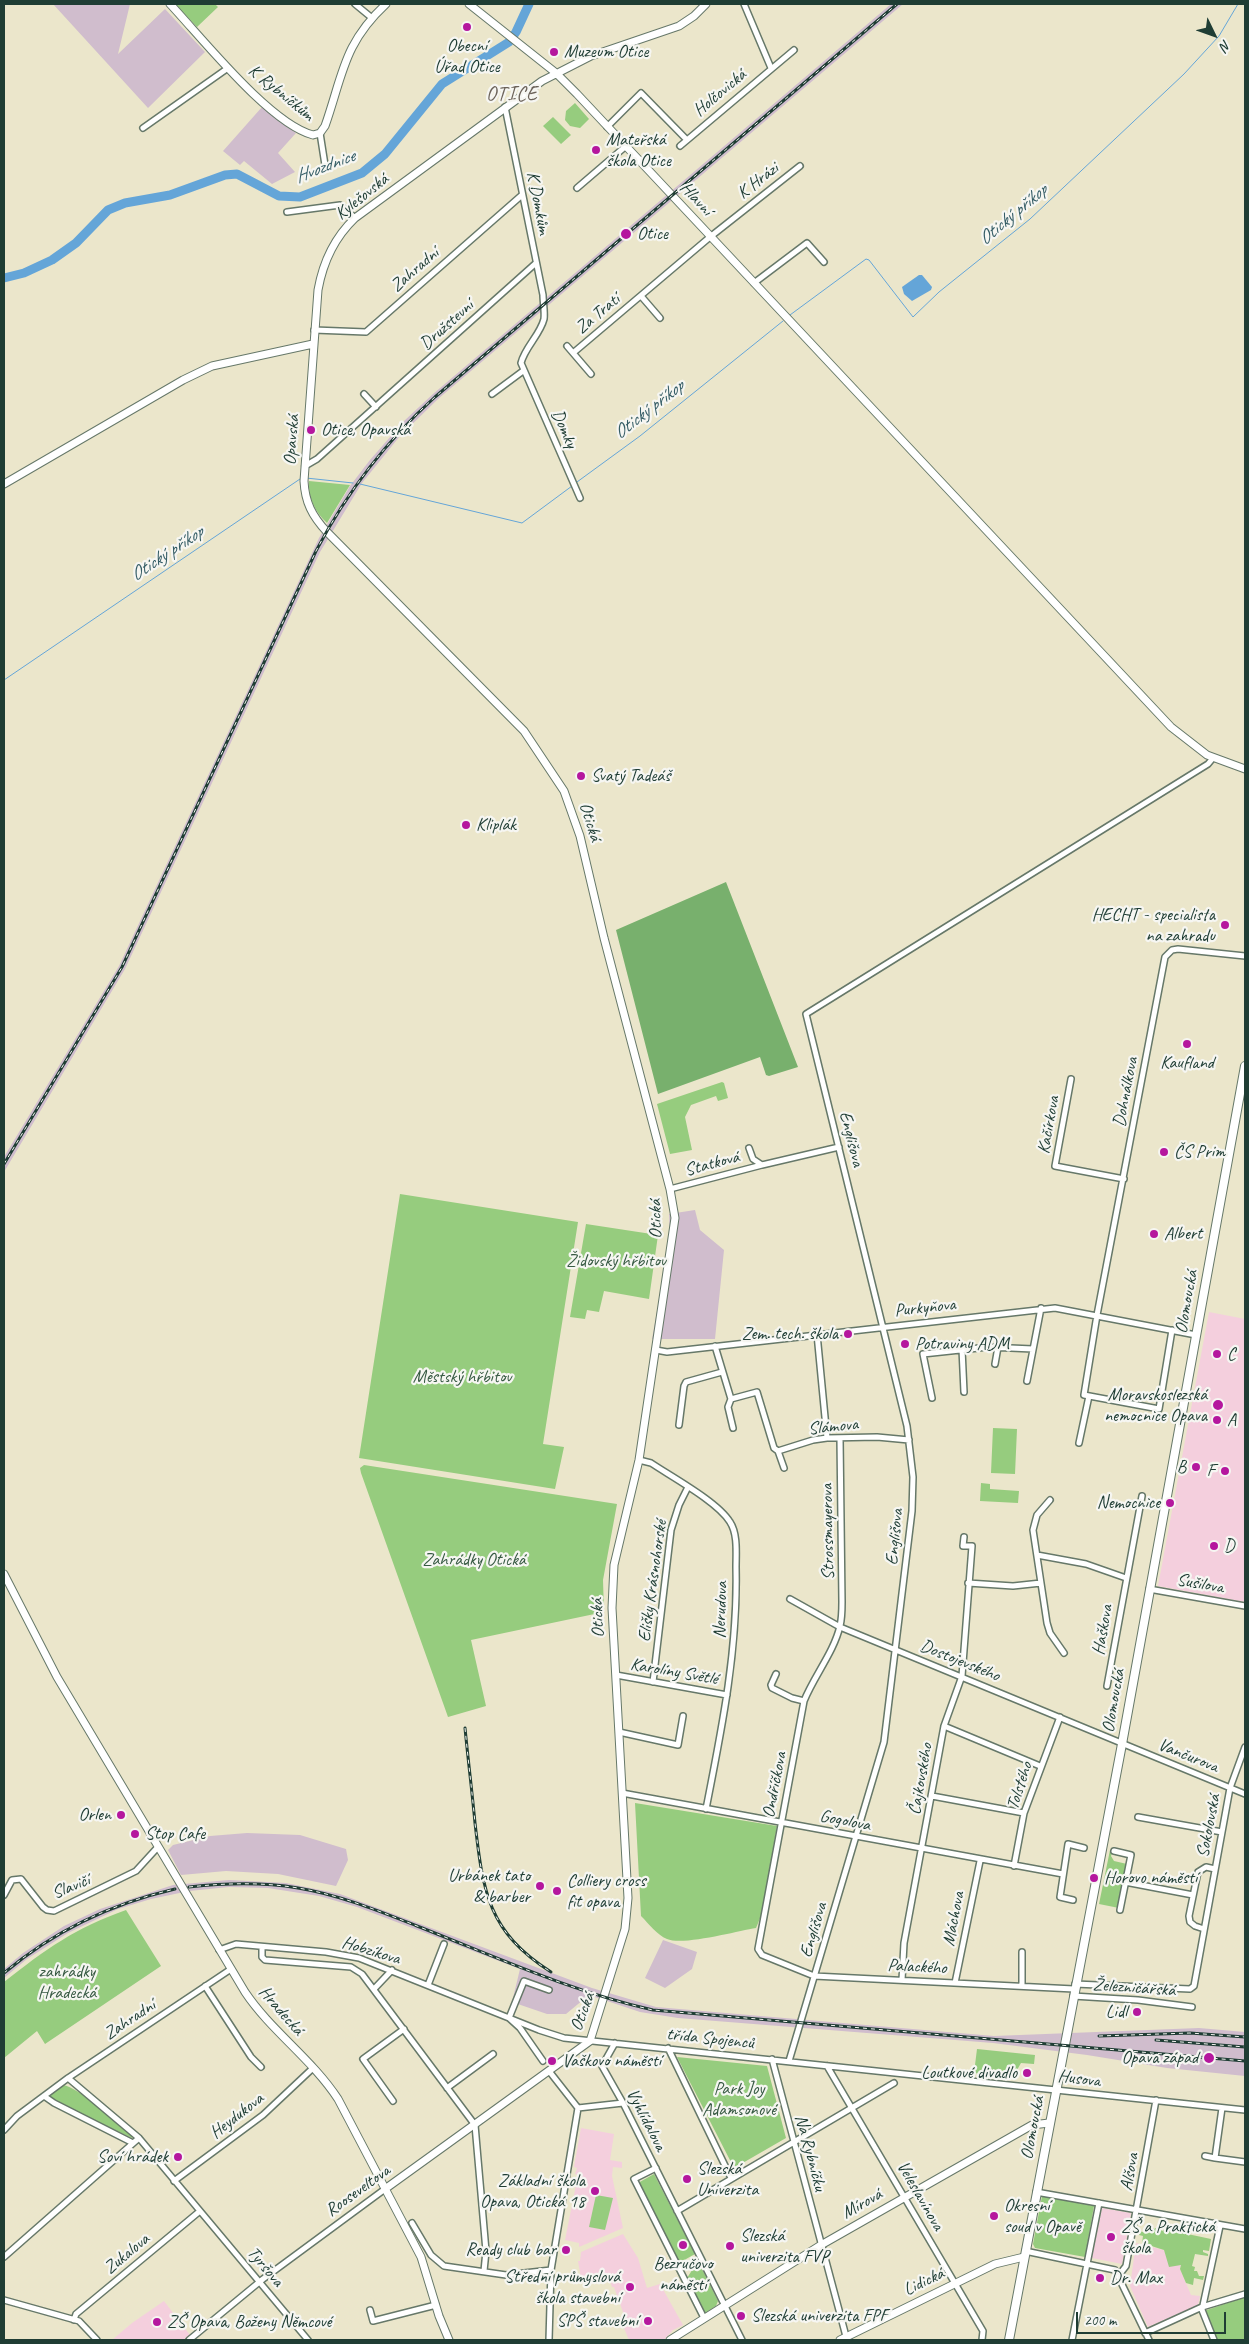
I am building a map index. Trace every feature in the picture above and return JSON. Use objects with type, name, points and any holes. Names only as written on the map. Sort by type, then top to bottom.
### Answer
[{"type":"main road","name":"Olomoucká","points":[[1009,2340],[1122,1744],[1245,1066]]},
{"type":"street","name":"K Rybníčkům","points":[[170,4],[228,68],[263,102],[290,124],[309,134],[320,132],[328,117],[344,64],[358,36],[386,4]]},
{"type":"street","points":[[355,4],[372,18]]},
{"type":"street","name":"Hlavní","points":[[469,4],[556,73],[1171,727],[1192,745],[1213,758],[1245,769]]},
{"type":"street","name":"Kylešovská","points":[[313,344],[323,268],[338,237],[355,218],[506,107],[556,73],[591,56],[674,28],[694,16],[706,4]]},
{"type":"street","name":"Holčovická","points":[[744,4],[771,68]]},
{"type":"street","name":"Holčovická","points":[[680,146],[794,50]]},
{"type":"street","name":"K Rybníčkům","points":[[143,128],[228,68]]},
{"type":"street","name":"Holčovická","points":[[607,127],[641,93],[687,140]]},
{"type":"street","name":"K Domkům","points":[[506,107],[536,264],[544,317],[542,326],[523,356],[521,363],[523,371]]},
{"type":"street","points":[[320,132],[325,165]]},
{"type":"street","points":[[577,188],[626,146]]},
{"type":"street","name":"K Hrázi","points":[[710,237],[800,166]]},
{"type":"street","name":"Zahradní","points":[[314,330],[366,332],[522,195]]},
{"type":"street","points":[[287,212],[340,204],[355,218]]},
{"type":"street","name":"Za Tratí","points":[[573,353],[710,237]]},
{"type":"street","points":[[754,283],[807,243],[824,262]]},
{"type":"street","name":"Družstevní","points":[[305,474],[317,459],[536,264]]},
{"type":"street","name":"Za Tratí","points":[[641,296],[660,318]]},
{"type":"street","points":[[4,484],[183,380],[212,366],[313,344]]},
{"type":"street","name":"Opavská","points":[[313,344],[305,474],[306,499],[310,510],[326,532]]},
{"type":"street","name":"Za Tratí","points":[[567,346],[591,374]]},
{"type":"street","points":[[492,394],[523,371]]},
{"type":"street","name":"Domky","points":[[523,371],[580,498]]},
{"type":"street","points":[[364,394],[376,407]]},
{"type":"street","name":"Otická","points":[[326,532],[524,731],[564,791],[580,836],[604,938],[674,1208],[675,1226],[638,1460],[616,1551],[613,1573],[612,1608],[628,1914],[620,1946],[590,2041],[549,2071]]},
{"type":"street","name":"Englišova","points":[[789,2061],[884,1742],[912,1511],[913,1477],[909,1440],[883,1326],[806,1014],[1208,764],[1213,758]]},
{"type":"street","name":"Dohnálkova","points":[[1097,1315],[1167,954],[1172,950],[1178,949],[1245,956]]},
{"type":"street","name":"Kačírkova","points":[[1071,1079],[1055,1166],[1124,1179]]},
{"type":"street","points":[[749,1148],[753,1159],[762,1165],[839,1147]]},
{"type":"street","name":"Statková","points":[[670,1189],[762,1165]]},
{"type":"street","points":[[1027,1381],[1041,1308]]},
{"type":"street","name":"Purkyňova","points":[[656,1350],[667,1352],[1041,1308],[1055,1308],[1097,1315],[1196,1335]]},
{"type":"street","points":[[1079,1443],[1089,1396],[1084,1395],[1097,1315]]},
{"type":"street","name":"Olomoucká","points":[[1089,1396],[1159,1409],[1172,1330]]},
{"type":"street","points":[[817,1334],[828,1438]]},
{"type":"street","points":[[715,1346],[731,1399],[728,1407],[733,1428]]},
{"type":"street","points":[[932,1398],[923,1354],[998,1347],[1033,1349]]},
{"type":"street","points":[[995,1364],[998,1347]]},
{"type":"street","points":[[962,1349],[964,1392]]},
{"type":"street","points":[[679,1424],[686,1382],[722,1372]]},
{"type":"street","points":[[731,1399],[757,1392],[774,1448],[778,1451],[784,1468]]},
{"type":"street","name":"Slámova","points":[[778,1451],[813,1440],[828,1438],[909,1440]]},
{"type":"street","name":"Strossmayerova","points":[[840,1438],[842,1602],[840,1627]]},
{"type":"street","name":"Nerudova","points":[[638,1460],[651,1463],[717,1509],[731,1522],[736,1540],[737,1602],[733,1662],[706,1809]]},
{"type":"street","name":"Elišky Krásnohorské","points":[[653,1682],[670,1538],[679,1504],[688,1487]]},
{"type":"street","name":"Haškova","points":[[1107,1686],[1142,1496]]},
{"type":"street","name":"Haškova","points":[[1050,1500],[1034,1521],[1033,1530],[1048,1628],[1064,1653]]},
{"type":"street","name":"Čajkovského","points":[[902,1980],[904,1943],[944,1726],[962,1676],[972,1546],[963,1546],[964,1537]]},
{"type":"street","points":[[1037,1555],[1086,1564],[1126,1578]]},
{"type":"street","name":"Hradecká","points":[[4,1574],[43,1652],[157,1848],[231,1969],[260,2012],[313,2068],[338,2098],[421,2257],[436,2305],[450,2340]]},
{"type":"street","points":[[968,1583],[1013,1586],[1040,1583]]},
{"type":"street","name":"Sušilova","points":[[1149,1589],[1245,1606]]},
{"type":"street","name":"Dostojevského","points":[[790,1599],[840,1627],[1122,1744]]},
{"type":"street","name":"Ondříčkova","points":[[762,1955],[758,1949],[804,1701],[811,1683],[832,1646],[840,1627]]},
{"type":"street","points":[[776,1674],[771,1685],[772,1688],[792,1698],[804,1701]]},
{"type":"street","name":"Karolíny Světlé","points":[[616,1675],[727,1695]]},
{"type":"street","points":[[619,1732],[678,1745],[683,1716]]},
{"type":"street","name":"Tolstého","points":[[1014,1866],[1024,1813],[1040,1766],[1060,1717]]},
{"type":"street","points":[[944,1726],[1040,1766]]},
{"type":"street","name":"Vančurova","points":[[1122,1744],[1245,1794]]},
{"type":"street","name":"Sokolovská","points":[[1074,1990],[1190,1989],[1194,1986],[1230,1788],[1245,1747]]},
{"type":"street","name":"Gogolova","points":[[622,1793],[980,1861],[1063,1874]]},
{"type":"street","points":[[932,1796],[1024,1813]]},
{"type":"street","points":[[1138,1817],[1222,1832]]},
{"type":"street","points":[[1073,1900],[1060,1897],[1068,1844],[1084,1848]]},
{"type":"street","name":"Slavičí","points":[[4,1895],[12,1880],[21,1879],[47,1910],[54,1911],[136,1871],[157,1848]]},
{"type":"street","points":[[1114,1851],[1130,1855],[1120,1910]]},
{"type":"street","name":"Máchova","points":[[956,1983],[980,1861]]},
{"type":"street","name":"Sokolovská","points":[[1204,1929],[1190,1922],[1193,1895],[1198,1872],[1206,1867],[1215,1869]]},
{"type":"street","points":[[1125,1882],[1193,1895]]},
{"type":"street","name":"Hobzíkova","points":[[219,1950],[233,1944],[340,1954],[365,1960],[552,2035],[590,2041]]},
{"type":"street","points":[[428,1985],[444,1944]]},
{"type":"street","points":[[262,1946],[262,1957],[267,1960],[350,1967],[360,1972],[475,2125],[486,2251],[484,2271]]},
{"type":"street","points":[[1022,1952],[1022,1986]]},
{"type":"street","name":"Palackého","points":[[762,1955],[814,1976],[1074,1990]]},
{"type":"street","points":[[360,1972],[365,1960]]},
{"type":"street","name":"Zahradní","points":[[4,2130],[68,2078],[231,1969]]},
{"type":"street","points":[[374,1989],[392,1970]]},
{"type":"street","points":[[509,2018],[524,1981],[549,1990]]},
{"type":"street","points":[[205,1986],[251,2057],[260,2067]]},
{"type":"street","name":"Železničářská","points":[[1074,1990],[1192,2006]]},
{"type":"street","name":"Hobzíkova","points":[[509,2018],[520,2028],[543,2061]]},
{"type":"street","points":[[393,2101],[363,2059],[404,2029]]},
{"type":"street","name":"třída Spojenců","points":[[590,2041],[828,2066]]},
{"type":"street","name":"Vyhlídalova","points":[[615,2043],[602,2066],[623,2103],[677,2211]]},
{"type":"street","points":[[668,2048],[731,2178]]},
{"type":"street","points":[[447,2088],[493,2054]]},
{"type":"street","name":"Na Rybníčku","points":[[772,2059],[844,2339]]},
{"type":"street","name":"Husova","points":[[828,2066],[1245,2110]]},
{"type":"street","name":"Veleslavínova","points":[[828,2066],[983,2333],[982,2340]]},
{"type":"street","name":"Heydukova","points":[[174,2181],[263,2115],[313,2068]]},
{"type":"street","points":[[549,2071],[578,2108],[551,2270],[549,2340]]},
{"type":"street","name":"Rooseveltova","points":[[189,2340],[260,2282],[549,2071]]},
{"type":"street","name":"Tyršova","points":[[68,2078],[139,2138],[308,2340]]},
{"type":"street","points":[[742,2340],[677,2211],[894,2083]]},
{"type":"street","points":[[44,2096],[54,2103],[134,2143]]},
{"type":"street","name":"Alšova","points":[[1119,2274],[1126,2266],[1156,2100]]},
{"type":"street","points":[[578,2108],[623,2103]]},
{"type":"street","points":[[1215,2158],[1222,2108]]},
{"type":"street","name":"Mírová","points":[[670,2340],[821,2245],[905,2197],[1032,2125],[1049,2124]]},
{"type":"street","points":[[4,2257],[139,2138]]},
{"type":"street","points":[[1205,2156],[1245,2162]]},
{"type":"street","points":[[656,2168],[634,2179],[704,2318]]},
{"type":"street","points":[[1036,2192],[1245,2230]]},
{"type":"street","points":[[1072,2340],[1099,2203]]},
{"type":"street","name":"Zukalova","points":[[74,2320],[76,2314],[200,2211]]},
{"type":"street","points":[[412,2223],[432,2255],[440,2264],[506,2275],[551,2270]]},
{"type":"street","points":[[1214,2340],[1202,2313],[1202,2307],[1220,2226]]},
{"type":"street","points":[[1025,2254],[1112,2268],[1119,2274],[1149,2340]]},
{"type":"street","name":"Lidická","points":[[844,2339],[997,2264],[1025,2254]]},
{"type":"street","points":[[1145,2333],[1202,2307],[1245,2294]]},
{"type":"street","points":[[4,2300],[74,2320],[84,2325],[97,2340]]},
{"type":"street","points":[[370,2310],[373,2321],[436,2305]]},
{"type":"shaded area","points":[[53,4],[130,4],[118,54],[165,9],[205,52],[148,108]]},
{"type":"shaded area","points":[[891,4],[903,4],[438,399],[400,436],[362,483],[320,552],[125,969],[4,1172],[4,1157],[119,966],[319,538],[350,486],[404,421],[433,394]]},
{"type":"shaded area","points":[[262,107],[296,133],[278,153],[295,172],[272,184],[244,161],[240,165],[223,151]]},
{"type":"shaded area","points":[[695,1210],[700,1230],[724,1250],[715,1339],[652,1339],[670,1238],[669,1214]]},
{"type":"shaded area","points":[[1209,1312],[1245,1319],[1245,1602],[1158,1586]]},
{"type":"shaded area","points":[[247,1833],[300,1835],[346,1849],[348,1860],[336,1886],[278,1874],[226,1871],[181,1875],[168,1850],[173,1845],[210,1836]]},
{"type":"shaded area","points":[[229,1880],[286,1883],[340,1894],[592,1988],[656,2007],[994,2036],[1199,2028],[1245,2032],[1245,2076],[1167,2068],[993,2043],[678,2018],[640,2012],[589,1995],[566,2014],[547,2014],[512,2002],[520,1969],[357,1907],[319,1896],[268,1888],[229,1887],[189,1891],[151,1899],[118,1909],[68,1933],[27,1959],[4,1978],[4,1969],[23,1953],[64,1926],[100,1909],[173,1885]]},
{"type":"shaded area","points":[[663,1940],[697,1952],[692,1969],[665,1988],[645,1978]]},
{"type":"shaded area","name":"Základní škola Opava, Otická 18","points":[[581,2128],[614,2134],[610,2160],[622,2162],[622,2168],[613,2167],[612,2176],[623,2228],[579,2247],[579,2243],[565,2240],[578,2175],[575,2174],[577,2168],[574,2167]]},
{"type":"shaded area","name":"ZŠ a Praktická škola","points":[[1102,2208],[1131,2213],[1122,2264],[1092,2258]]},
{"type":"shaded area","name":"Střední průmyslová škola stavební","points":[[623,2234],[638,2258],[647,2288],[660,2284],[683,2325],[673,2330],[664,2340],[629,2340],[624,2328],[628,2326],[610,2280],[592,2284],[581,2278],[578,2261],[580,2261],[581,2252]]},
{"type":"shaded area","points":[[1136,2243],[1164,2250],[1167,2259],[1181,2264],[1180,2269],[1191,2295],[1200,2296],[1198,2305],[1148,2327],[1130,2286]]},
{"type":"shaded area","name":"ZŠ Opava, Boženy Němcové","points":[[164,2301],[190,2335],[183,2340],[112,2340],[132,2323]]},
{"type":"green space","points":[[175,4],[215,4],[218,7],[197,27]]},
{"type":"green space","points":[[575,103],[589,119],[580,128],[570,126],[565,120],[566,111]]},
{"type":"green space","points":[[553,117],[571,135],[561,144],[543,126]]},
{"type":"green space","points":[[309,481],[350,485],[327,523],[313,504]]},
{"type":"green space","points":[[726,882],[798,1067],[769,1076],[766,1075],[760,1057],[658,1094],[616,930]]},
{"type":"green space","points":[[722,1082],[724,1083],[728,1098],[718,1101],[716,1096],[691,1105],[685,1117],[692,1150],[670,1154],[657,1104]]},
{"type":"green space","name":"Městský hřbitov","points":[[400,1194],[578,1222],[543,1444],[564,1447],[555,1489],[359,1458]]},
{"type":"green space","name":"Židovský hřbitov","points":[[586,1224],[658,1235],[649,1299],[604,1291],[599,1312],[587,1310],[585,1319],[570,1317]]},
{"type":"green space","points":[[993,1428],[1017,1429],[1015,1474],[991,1473]]},
{"type":"green space","name":"Zahrádky Otická","points":[[364,1465],[617,1504],[603,1580],[604,1612],[471,1640],[486,1706],[448,1717],[361,1473],[360,1468]]},
{"type":"green space","points":[[981,1483],[990,1484],[990,1489],[1019,1491],[1018,1503],[980,1501]]},
{"type":"green space","points":[[635,1803],[777,1826],[761,1916],[756,1928],[685,1941],[667,1939],[653,1929],[641,1916]]},
{"type":"green space","points":[[1110,1850],[1113,1850],[1111,1856],[1114,1861],[1127,1864],[1119,1908],[1099,1904]]},
{"type":"green space","name":"zahrádky Hradecká","points":[[126,1910],[161,1966],[45,2044],[37,2031],[4,2058],[4,1982],[62,1940],[91,1924]]},
{"type":"green space","points":[[977,2049],[1035,2055],[1034,2064],[1021,2063],[1017,2070],[1007,2070],[1004,2077],[974,2073]]},
{"type":"green space","name":"Park Joy Adamsonové","points":[[677,2057],[767,2066],[786,2138],[734,2168]]},
{"type":"green space","points":[[63,2085],[79,2092],[100,2107],[127,2130],[133,2136],[132,2138],[50,2099],[52,2092]]},
{"type":"green space","points":[[654,2174],[695,2254],[679,2263],[638,2183]]},
{"type":"green space","points":[[596,2195],[613,2198],[605,2230],[589,2227]]},
{"type":"green space","points":[[1042,2196],[1094,2206],[1085,2257],[1035,2248],[1033,2244]]},
{"type":"green space","points":[[1149,2224],[1154,2229],[1163,2231],[1164,2229],[1211,2239],[1209,2251],[1203,2250],[1208,2256],[1195,2254],[1192,2266],[1195,2267],[1194,2271],[1197,2271],[1199,2276],[1204,2276],[1203,2280],[1194,2278],[1193,2285],[1186,2283],[1180,2269],[1181,2265],[1169,2267],[1164,2250],[1142,2243],[1143,2236],[1139,2235],[1139,2231],[1147,2233]]},
{"type":"green space","points":[[698,2261],[718,2301],[716,2306],[705,2313],[687,2278]]},
{"type":"green space","points":[[1245,2297],[1245,2340],[1216,2340],[1204,2311]]},
{"type":"water","points":[[919,275],[922,275],[932,287],[931,290],[912,301],[904,294],[902,287]]},
{"type":"waterway","name":"Hvozdnice","points":[[4,278],[24,273],[52,260],[76,243],[108,210],[125,203],[170,195],[225,175],[237,174],[279,196],[300,197],[362,173],[385,154],[442,84],[509,42],[516,32],[529,4]]},
{"type":"waterway","name":"Otický příkop","points":[[790,315],[866,259],[869,260],[913,317],[939,292],[1030,219],[1184,74],[1219,36],[1238,4]]},
{"type":"waterway","name":"Otický příkop","points":[[577,482],[640,436],[783,321]]},
{"type":"waterway","name":"Otický příkop","points":[[306,478],[353,483]]},
{"type":"waterway","name":"Otický příkop","points":[[4,680],[300,479]]},
{"type":"waterway","name":"Otický příkop","points":[[360,484],[522,523],[572,486]]},
{"type":"railway","points":[[4,1164],[122,967],[316,551],[341,508],[369,468],[400,431],[435,397],[897,4]]},
{"type":"railway","points":[[465,1728],[481,1870],[492,1908],[501,1925],[514,1942],[530,1957],[551,1972]]},
{"type":"railway","points":[[189,1887],[257,1884],[314,1891],[359,1904],[593,1994],[653,2010],[1245,2061]]},
{"type":"railway","points":[[4,1973],[43,1944],[84,1921],[128,1903],[175,1889]]},
{"type":"railway","points":[[1099,2036],[1190,2033],[1245,2037]]},
{"type":"railway","points":[[1156,2040],[1245,2047]]},
{"type":"place","name":"Obecní Úřad Otice","points":[[467,27]]},
{"type":"place","name":"Muzeum Otice","points":[[554,52]]},
{"type":"place","name":"Mateřská škola Otice","points":[[596,150]]},
{"type":"place","name":"Otice","points":[[626,234]]},
{"type":"place","name":"Otice, Opavská","points":[[311,430]]},
{"type":"place","name":"Svatý Tadeáš","points":[[581,776]]},
{"type":"place","name":"Kliplák","points":[[466,825]]},
{"type":"place","name":"HECHT - specialista na zahradu","points":[[1225,925]]},
{"type":"place","name":"Kaufland","points":[[1187,1044]]},
{"type":"place","name":"ČS Prim","points":[[1164,1152]]},
{"type":"place","name":"Albert","points":[[1154,1234]]},
{"type":"place","name":"Zem. tech. škola","points":[[848,1334]]},
{"type":"place","name":"Potraviny ADM","points":[[905,1344]]},
{"type":"place","name":"C","points":[[1217,1354]]},
{"type":"place","name":"Moravskoslezská nemocnice Opava","points":[[1218,1405]]},
{"type":"place","name":"A","points":[[1217,1420]]},
{"type":"place","name":"B","points":[[1196,1467]]},
{"type":"place","name":"F","points":[[1225,1471]]},
{"type":"place","name":"Nemocnice","points":[[1170,1503]]},
{"type":"place","name":"D","points":[[1214,1546]]},
{"type":"place","name":"Orlen","points":[[121,1815]]},
{"type":"place","name":"Stop Cafe","points":[[135,1834]]},
{"type":"place","name":"Horovo náměstí","points":[[1094,1878]]},
{"type":"place","name":"Urbánek tato & barber","points":[[540,1886]]},
{"type":"place","name":"Colliery cross fit opava","points":[[557,1891]]},
{"type":"place","name":"Lidl","points":[[1137,2012]]},
{"type":"place","name":"Opava západ","points":[[1209,2058]]},
{"type":"place","name":"Vaškovo náměstí","points":[[552,2061]]},
{"type":"place","name":"Loutkové divadlo","points":[[1027,2073]]},
{"type":"place","name":"Soví hrádek","points":[[178,2157]]},
{"type":"place","name":"Slezská Univerzita","points":[[687,2179]]},
{"type":"place","name":"Základní škola Opava, Otická 18","points":[[595,2191]]},
{"type":"place","name":"Okresní soud v Opavě","points":[[994,2216]]},
{"type":"place","name":"ZŠ a Praktická škola","points":[[1111,2237]]},
{"type":"place","name":"Bezručovo náměstí","points":[[683,2245]]},
{"type":"place","name":"Slezská univerzita FVP","points":[[730,2246]]},
{"type":"place","name":"Ready club bar","points":[[566,2250]]},
{"type":"place","name":"Dr. Max","points":[[1100,2278]]},
{"type":"place","name":"Střední průmyslová škola stavební","points":[[630,2287]]},
{"type":"place","name":"Slezská univerzita FPF","points":[[741,2316]]},
{"type":"place","name":"SPŠ stavební","points":[[648,2321]]},
{"type":"place","name":"ZŠ Opava, Boženy Němcové","points":[[157,2322]]},
{"type":"district","name":"OTICE","points":[[512,95]]}]
